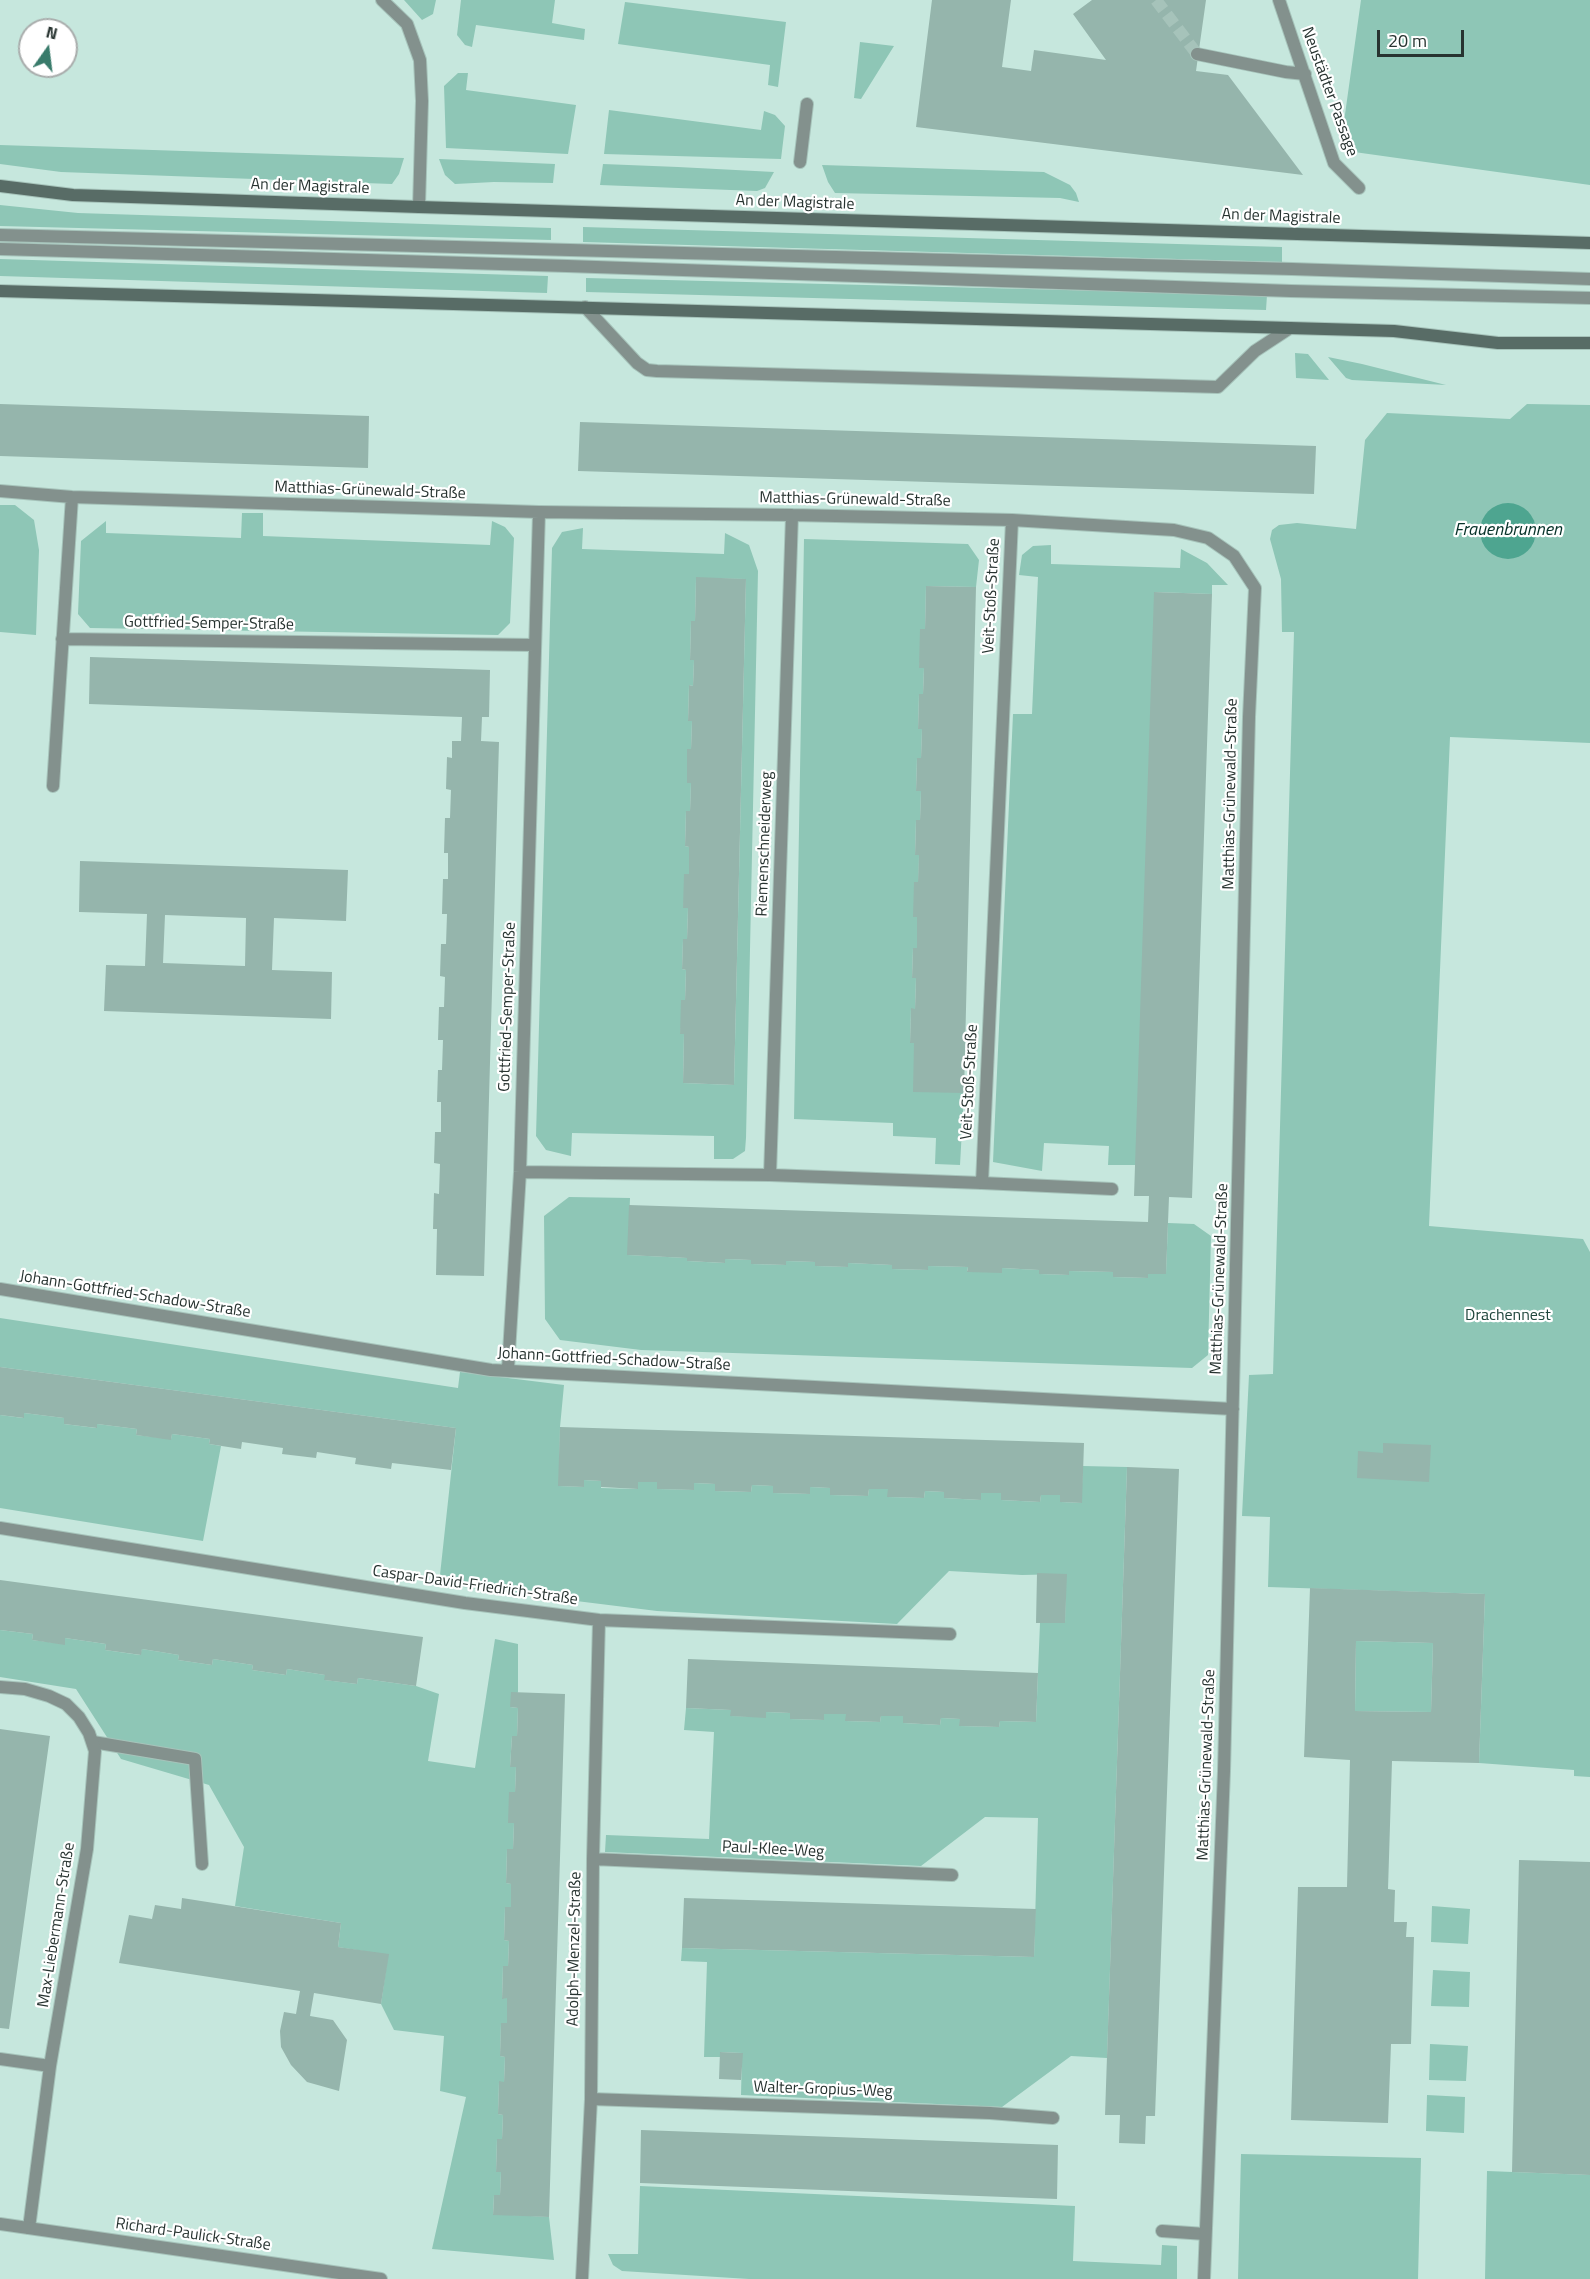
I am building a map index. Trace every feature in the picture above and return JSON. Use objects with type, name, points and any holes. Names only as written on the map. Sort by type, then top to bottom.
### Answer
[{"type":"main road","name":"An der Magistrale","points":[[0,186],[73,195],[1590,243]]},
{"type":"main road","points":[[0,291],[1290,328],[1394,332],[1498,343],[1590,343]]},
{"type":"street","points":[[382,0],[407,24],[420,60],[422,101],[419,207]]},
{"type":"street","name":"Neustädter Passage","points":[[1279,0],[1334,163],[1359,188]]},
{"type":"street","points":[[1197,54],[1305,74]]},
{"type":"street","points":[[800,162],[807,104]]},
{"type":"street","points":[[0,235],[1304,269],[1590,279]]},
{"type":"street","points":[[0,249],[579,266],[1279,291],[1590,298]]},
{"type":"street","points":[[585,307],[637,363],[647,370],[657,371],[1218,387],[1255,351],[1290,328]]},
{"type":"street","name":"Matthias-Grünewald-Straße","points":[[0,491],[72,497],[539,512],[1012,520],[1174,530],[1208,538],[1234,556],[1255,588],[1249,717],[1239,1218],[1223,1804],[1204,2279]]},
{"type":"street","points":[[53,786],[72,497]]},
{"type":"street","name":"Gottfried-Semper-Straße","points":[[508,1370],[520,1172],[539,512]]},
{"type":"street","name":"Riemenschneiderweg","points":[[770,1175],[792,515]]},
{"type":"street","name":"Veit-Stoß-Straße","points":[[982,1183],[1012,520]]},
{"type":"street","name":"Gottfried-Semper-Straße","points":[[62,639],[535,645]]},
{"type":"street","points":[[520,1172],[770,1175],[1112,1189]]},
{"type":"street","name":"Johann-Gottfried-Schadow-Straße","points":[[0,1289],[491,1370],[1233,1409]]},
{"type":"street","name":"Caspar-David-Friedrich-Straße","points":[[0,1528],[465,1603],[599,1620],[950,1634]]},
{"type":"street","name":"Adolph-Menzel-Straße","points":[[582,2279],[591,2099],[593,1859],[599,1620]]},
{"type":"street","name":"Max-Liebermann-Straße","points":[[0,1687],[24,1689],[49,1696],[66,1704],[79,1717],[93,1742],[95,1763],[87,1849],[50,2066],[29,2229]]},
{"type":"street","points":[[93,1742],[195,1759],[202,1864]]},
{"type":"street","name":"Paul-Klee-Weg","points":[[593,1859],[952,1875]]},
{"type":"street","points":[[0,2059],[50,2066]]},
{"type":"street","name":"Walter-Gropius-Weg","points":[[591,2099],[990,2113],[1053,2118]]},
{"type":"street","name":"Richard-Paulick-Straße","points":[[0,2224],[381,2279]]},
{"type":"street","points":[[1162,2231],[1205,2234]]},
{"type":"green space","points":[[404,0],[436,0],[433,14],[422,20]]},
{"type":"green space","points":[[461,0],[555,0],[552,23],[585,29],[584,40],[476,25],[472,47],[465,45],[457,35]]},
{"type":"green space","points":[[1361,0],[1590,0],[1590,185],[1340,150]]},
{"type":"green space","points":[[625,2],[786,22],[778,87],[768,85],[770,65],[618,44]]},
{"type":"green space","points":[[860,42],[894,46],[861,99],[854,98]]},
{"type":"green space","points":[[458,73],[468,73],[466,90],[576,105],[568,154],[446,148],[444,86]]},
{"type":"green space","points":[[609,110],[761,130],[764,111],[775,115],[785,126],[781,159],[604,154]]},
{"type":"green space","points":[[0,145],[404,158],[399,174],[392,184],[61,172],[0,164]]},
{"type":"green space","points":[[439,159],[555,164],[553,183],[455,184],[445,175]]},
{"type":"green space","points":[[603,164],[774,172],[765,188],[757,191],[600,185]]},
{"type":"green space","points":[[822,165],[1044,172],[1070,185],[1079,202],[1060,198],[835,193]]},
{"type":"green space","points":[[0,205],[78,213],[551,228],[551,240],[0,226]]},
{"type":"green space","points":[[583,227],[1282,247],[1282,262],[583,242]]},
{"type":"green space","points":[[0,259],[548,276],[547,293],[0,276]]},
{"type":"green space","points":[[586,278],[1267,295],[1266,310],[586,292]]},
{"type":"green space","points":[[1295,353],[1308,354],[1329,380],[1296,378]]},
{"type":"green space","points":[[1328,357],[1446,385],[1352,380],[1346,378]]},
{"type":"green space","name":"Drachennest","points":[[1527,404],[1590,405],[1590,743],[1450,737],[1429,1226],[1583,1239],[1590,1252],[1590,1777],[1574,1776],[1574,1770],[1479,1763],[1485,1594],[1268,1587],[1270,1517],[1242,1516],[1249,1375],[1273,1374],[1294,632],[1282,632],[1281,579],[1270,539],[1272,530],[1279,525],[1297,523],[1356,529],[1365,440],[1387,413],[1510,419]]},
{"type":"green space","points":[[0,505],[15,505],[34,520],[39,550],[36,635],[0,632]]},
{"type":"green space","points":[[242,513],[263,513],[263,536],[490,545],[492,521],[505,527],[514,538],[510,623],[498,635],[90,628],[78,614],[81,541],[106,521],[106,533],[241,538]]},
{"type":"green space","points":[[583,528],[582,549],[724,554],[725,533],[749,545],[758,571],[746,1138],[745,1151],[733,1159],[714,1159],[714,1136],[572,1133],[571,1156],[546,1150],[536,1136],[552,548],[562,532]],"holes":[[[696,578],[746,579],[734,1085],[683,1083],[684,1034],[680,1034],[685,1000],[686,970],[682,969],[683,940],[687,939],[688,908],[683,908],[689,874],[689,847],[685,846],[686,811],[690,811],[691,783],[687,782],[687,750],[691,749],[692,721],[688,720],[689,685],[693,686],[694,660],[690,659],[691,621],[695,621]]]},
{"type":"green space","points":[[804,539],[968,544],[979,560],[976,587],[926,586],[925,629],[919,668],[924,668],[923,694],[919,694],[918,729],[922,729],[921,758],[917,758],[916,791],[921,791],[920,820],[916,820],[915,855],[919,855],[917,948],[913,948],[912,978],[916,978],[915,1009],[911,1009],[910,1042],[914,1043],[964,1093],[960,1165],[935,1164],[936,1138],[893,1136],[893,1123],[794,1119]]},
{"type":"green space","points":[[1051,545],[1051,564],[1180,568],[1181,549],[1207,563],[1228,585],[1212,585],[1212,594],[1155,592],[1136,1165],[1108,1165],[1109,1146],[1044,1143],[1042,1171],[993,1162],[1013,714],[1032,714],[1038,577],[1019,575],[1022,555],[1033,546]]},
{"type":"green space","points":[[569,1197],[630,1198],[628,1255],[687,1258],[687,1261],[724,1263],[725,1259],[751,1260],[752,1264],[785,1265],[786,1261],[815,1262],[816,1266],[848,1267],[848,1263],[892,1265],[892,1269],[927,1270],[928,1266],[968,1267],[967,1271],[1002,1272],[1002,1268],[1039,1270],[1040,1274],[1068,1275],[1069,1271],[1113,1272],[1113,1277],[1148,1278],[1148,1274],[1166,1273],[1168,1223],[1194,1224],[1211,1236],[1208,1355],[1192,1368],[641,1350],[560,1340],[545,1319],[544,1216]]},
{"type":"green space","points":[[0,1318],[458,1388],[460,1372],[564,1385],[560,1427],[559,1486],[584,1487],[584,1480],[601,1481],[601,1488],[637,1489],[638,1482],[657,1482],[658,1489],[694,1490],[694,1483],[715,1484],[715,1491],[751,1492],[752,1485],[773,1486],[773,1493],[810,1494],[810,1487],[830,1488],[830,1495],[868,1496],[869,1489],[888,1489],[888,1497],[924,1498],[925,1491],[944,1492],[944,1498],[981,1500],[981,1493],[1001,1493],[1001,1500],[1040,1502],[1041,1495],[1060,1495],[1061,1502],[1081,1503],[1083,1466],[1127,1467],[1107,2058],[1071,2056],[1002,2107],[741,2095],[742,2053],[721,2052],[720,2057],[704,2057],[707,1962],[681,1961],[682,1948],[1034,1957],[1038,1818],[985,1817],[921,1866],[605,1852],[606,1835],[709,1839],[714,1732],[684,1730],[686,1708],[731,1710],[731,1716],[766,1717],[766,1712],[790,1713],[790,1719],[824,1720],[824,1714],[846,1714],[846,1721],[880,1722],[881,1716],[903,1716],[903,1723],[940,1725],[941,1718],[960,1719],[960,1726],[999,1727],[1000,1721],[1036,1722],[1040,1623],[1065,1623],[1066,1574],[1022,1575],[949,1571],[897,1624],[657,1611],[439,1584],[456,1428],[0,1367]]},
{"type":"green space","points":[[24,1413],[64,1418],[64,1424],[96,1428],[97,1424],[137,1429],[136,1435],[171,1439],[172,1434],[210,1439],[209,1444],[221,1446],[203,1541],[0,1508],[0,1415],[23,1418]]},
{"type":"green space","points":[[0,1630],[33,1634],[32,1640],[65,1644],[65,1638],[106,1644],[105,1650],[140,1655],[142,1649],[179,1655],[178,1660],[212,1665],[213,1659],[253,1665],[252,1670],[286,1675],[287,1669],[325,1675],[325,1680],[357,1684],[358,1678],[416,1686],[439,1694],[428,1761],[475,1768],[495,1639],[518,1644],[518,1692],[510,1707],[518,1708],[517,1736],[512,1736],[510,1767],[516,1767],[515,1792],[509,1792],[514,1823],[513,1849],[507,1849],[506,1883],[511,1884],[511,1907],[505,1907],[504,1940],[509,1941],[508,1966],[503,1966],[502,1998],[507,1998],[507,2023],[501,2024],[500,2056],[505,2057],[504,2082],[499,2082],[498,2114],[503,2115],[502,2139],[497,2139],[496,2172],[501,2172],[500,2195],[494,2195],[493,2214],[549,2217],[554,2260],[432,2249],[466,2097],[440,2091],[444,2036],[394,2030],[381,2004],[388,1955],[338,1947],[341,1923],[235,1906],[244,1847],[209,1785],[121,1759],[76,1689],[0,1677]]},
{"type":"green space","points":[[1356,1641],[1433,1643],[1431,1712],[1355,1711]]},
{"type":"green space","points":[[1432,1906],[1470,1909],[1468,1944],[1431,1942]]},
{"type":"green space","points":[[1433,1970],[1470,1972],[1469,2007],[1431,2006]]},
{"type":"green space","points":[[1430,2044],[1468,2046],[1466,2081],[1429,2080]]},
{"type":"green space","points":[[1427,2095],[1465,2097],[1464,2133],[1426,2131]]},
{"type":"green space","points":[[1241,2154],[1421,2158],[1418,2279],[1238,2279]]},
{"type":"green space","points":[[1487,2171],[1590,2175],[1590,2279],[1485,2279]]},
{"type":"green space","points":[[640,2186],[1075,2206],[1073,2261],[1161,2265],[1162,2245],[1177,2246],[1177,2279],[749,2279],[622,2271],[613,2265],[608,2254],[638,2254]]},
{"type":"water","name":"Frauenbrunnen","points":[[1508,503],[1519,505],[1528,511],[1534,520],[1536,531],[1534,542],[1528,551],[1519,557],[1508,559],[1497,557],[1488,551],[1482,542],[1480,531],[1482,520],[1488,511],[1497,505]]},
{"type":"building","points":[[932,0],[1011,0],[1002,67],[1031,71],[1034,50],[1106,60],[1073,14],[1092,0],[1206,0],[1196,71],[1228,75],[1303,175],[916,127]]},
{"type":"building","points":[[0,404],[369,416],[368,468],[0,456]]},
{"type":"building","points":[[580,422],[1316,446],[1314,494],[578,471]]},
{"type":"building","points":[[696,577],[746,579],[734,1085],[683,1083],[684,1034],[680,1034],[681,1000],[685,1000],[686,970],[682,969],[683,939],[687,939],[688,908],[683,908],[684,874],[689,874],[689,847],[685,846],[686,811],[690,811],[691,783],[687,783],[687,749],[691,749],[692,721],[688,721],[689,685],[693,686],[694,660],[690,660],[691,621],[695,621]]},
{"type":"building","points":[[926,586],[976,587],[964,1093],[913,1092],[914,1043],[910,1043],[911,1008],[915,1009],[916,978],[912,978],[913,948],[917,948],[917,917],[913,917],[914,882],[918,882],[919,855],[915,855],[916,820],[920,820],[921,791],[916,791],[917,758],[921,758],[922,729],[918,729],[919,694],[923,694],[924,668],[919,668],[920,629],[925,629]]},
{"type":"building","points":[[1154,592],[1212,594],[1192,1198],[1169,1197],[1166,1274],[1148,1274],[1148,1278],[1113,1277],[1113,1272],[1069,1271],[1069,1275],[1039,1274],[1039,1270],[1002,1268],[1002,1273],[967,1272],[968,1267],[928,1266],[928,1270],[892,1269],[892,1265],[848,1263],[848,1267],[815,1266],[815,1262],[786,1261],[786,1265],[751,1264],[751,1260],[725,1259],[725,1263],[687,1261],[687,1258],[627,1255],[629,1205],[1148,1222],[1149,1196],[1134,1196]]},
{"type":"building","points":[[90,657],[490,670],[489,717],[482,717],[481,741],[499,742],[484,1276],[436,1275],[437,1229],[433,1229],[434,1193],[439,1194],[440,1164],[434,1163],[435,1132],[441,1132],[441,1102],[437,1102],[438,1070],[442,1070],[443,1040],[438,1040],[439,1007],[444,1007],[445,977],[440,976],[441,944],[446,944],[447,914],[442,914],[443,879],[448,879],[448,853],[444,853],[445,818],[450,818],[451,790],[446,789],[447,757],[452,758],[452,741],[461,741],[462,717],[89,704]]},
{"type":"building","points":[[80,861],[348,870],[346,921],[274,918],[272,970],[332,972],[331,1019],[104,1011],[106,965],[145,966],[147,914],[79,912]],"holes":[[[165,915],[246,918],[245,966],[163,963]]]},
{"type":"building","points":[[0,1367],[456,1428],[451,1470],[392,1463],[391,1469],[355,1464],[356,1458],[317,1452],[316,1458],[282,1454],[283,1448],[242,1442],[241,1449],[209,1444],[210,1439],[172,1434],[171,1440],[136,1435],[137,1429],[97,1424],[97,1428],[64,1424],[64,1418],[24,1413],[24,1418],[0,1415]]},
{"type":"building","points":[[560,1427],[1084,1443],[1082,1503],[1060,1502],[1060,1495],[1041,1495],[1040,1502],[1001,1500],[1001,1493],[981,1493],[981,1500],[944,1498],[944,1492],[925,1491],[924,1498],[887,1497],[888,1489],[869,1489],[868,1496],[830,1495],[830,1488],[810,1487],[810,1494],[773,1493],[773,1486],[752,1485],[751,1492],[715,1491],[715,1484],[694,1483],[694,1490],[657,1489],[657,1482],[638,1482],[638,1489],[601,1487],[601,1481],[584,1480],[584,1487],[558,1486]]},
{"type":"building","points":[[1383,1443],[1431,1445],[1429,1482],[1357,1478],[1358,1451],[1383,1453]]},
{"type":"building","points":[[1127,1467],[1179,1469],[1155,2116],[1146,2116],[1145,2144],[1119,2143],[1120,2115],[1105,2115]]},
{"type":"building","points":[[1037,1573],[1067,1574],[1065,1623],[1036,1623]]},
{"type":"building","points":[[0,1580],[423,1637],[416,1686],[358,1678],[357,1684],[324,1680],[325,1675],[287,1669],[286,1675],[252,1670],[253,1665],[213,1659],[212,1665],[178,1660],[179,1655],[142,1649],[141,1655],[105,1650],[106,1644],[65,1638],[65,1645],[32,1640],[33,1634],[0,1630]]},
{"type":"building","points":[[1310,1588],[1485,1594],[1479,1763],[1392,1761],[1388,1889],[1395,1890],[1394,1922],[1407,1922],[1406,1937],[1414,1937],[1411,2044],[1391,2044],[1388,2123],[1291,2120],[1298,1887],[1347,1887],[1350,1760],[1304,1757]],"holes":[[[1356,1641],[1433,1643],[1431,1712],[1355,1711]]]},
{"type":"building","points":[[688,1659],[1038,1673],[1036,1722],[1000,1721],[999,1727],[959,1726],[960,1719],[941,1718],[940,1725],[903,1723],[903,1716],[881,1716],[880,1722],[845,1721],[846,1714],[824,1714],[824,1720],[790,1719],[790,1713],[766,1712],[766,1718],[730,1716],[731,1710],[686,1708]]},
{"type":"building","points":[[511,1692],[565,1694],[549,2217],[493,2215],[494,2195],[500,2195],[501,2172],[496,2172],[497,2139],[502,2139],[503,2115],[498,2114],[499,2081],[504,2082],[505,2057],[500,2056],[501,2023],[507,2023],[507,1998],[502,1999],[503,1966],[508,1966],[509,1941],[504,1940],[505,1907],[511,1907],[511,1884],[506,1883],[507,1849],[513,1849],[514,1823],[508,1823],[509,1792],[515,1792],[516,1767],[510,1767],[512,1736],[517,1736],[518,1708],[510,1707]]},
{"type":"building","points":[[0,1729],[50,1736],[9,2029],[0,2028]]},
{"type":"building","points":[[1519,1860],[1590,1862],[1590,2175],[1512,2172]]},
{"type":"building","points":[[182,1898],[341,1923],[338,1947],[389,1954],[381,2004],[314,1993],[310,2016],[333,2020],[347,2040],[339,2091],[307,2082],[291,2065],[281,2047],[280,2031],[284,2012],[296,2014],[300,1991],[119,1963],[129,1915],[152,1919],[155,1905],[181,1909]]},
{"type":"building","points":[[684,1898],[1036,1909],[1034,1957],[682,1948]]},
{"type":"building","points":[[720,2052],[743,2053],[741,2080],[719,2079]]},
{"type":"building","points":[[641,2130],[1058,2145],[1057,2199],[640,2183]]},
{"type":"tunnel","points":[[1156,0],[1197,54]]}]
